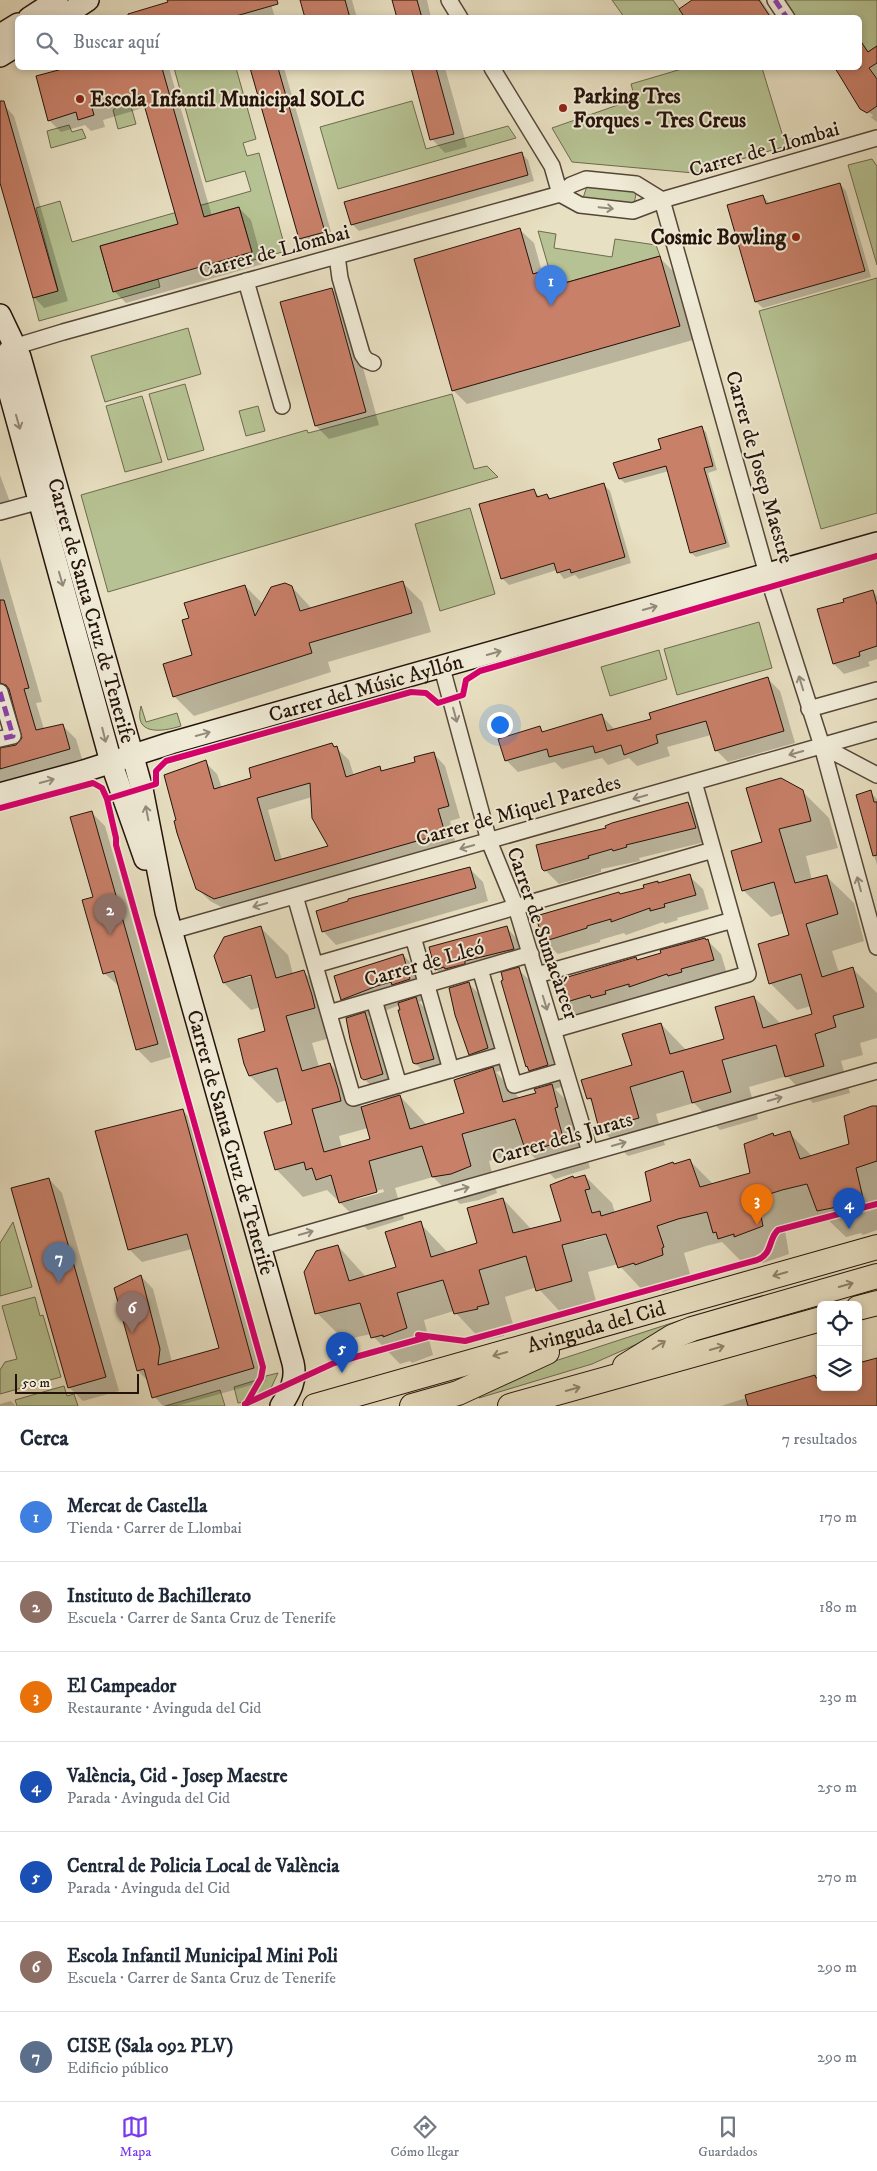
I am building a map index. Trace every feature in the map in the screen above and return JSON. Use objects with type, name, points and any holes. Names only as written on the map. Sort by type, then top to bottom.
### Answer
[{"type":"main road","name":"Avinguda del Cid","points":[[315,1406],[877,1247]]},
{"type":"main road","points":[[602,1380],[672,1337],[687,1331],[877,1276]]},
{"type":"main road","points":[[862,1307],[877,1303]]},
{"type":"main road","points":[[510,1406],[817,1320]]},
{"type":"main road","points":[[412,1406],[458,1393],[490,1380],[597,1326]]},
{"type":"street","points":[[35,15],[53,6],[88,0]]},
{"type":"street","points":[[449,0],[458,15]]},
{"type":"street","points":[[775,0],[785,15]]},
{"type":"street","points":[[0,35],[15,26]]},
{"type":"street","points":[[0,56],[15,47]]},
{"type":"street","points":[[493,70],[552,166],[560,194]]},
{"type":"street","name":"Carrer de Llombai","points":[[560,194],[580,205],[633,211],[662,200],[877,138]]},
{"type":"street","name":"Carrer de Llombai","points":[[5,352],[246,281],[560,194],[571,185],[586,178],[636,184],[662,200]]},
{"type":"street","name":"Carrer de Josep Maestre","points":[[662,200],[767,574],[822,746],[877,947]]},
{"type":"street","points":[[337,256],[340,278],[362,354],[366,360],[373,363]]},
{"type":"street","points":[[246,281],[282,406]]},
{"type":"street","name":"Carrer de Santa Cruz de Tenerife","points":[[0,315],[5,352],[49,498],[142,789],[169,922],[295,1372],[294,1382],[281,1406]]},
{"type":"street","points":[[0,512],[49,498]]},
{"type":"street","name":"Carrer de Santa Cruz de Tenerife","points":[[49,498],[111,762],[121,796],[169,922]]},
{"type":"street","name":"Carrer del Músic Ayllón","points":[[0,794],[877,543]]},
{"type":"street","name":"Carrer de Sumacàrcer","points":[[442,668],[489,841],[516,907],[590,1152]]},
{"type":"street","points":[[809,709],[877,690]]},
{"type":"street","points":[[0,692],[6,737]]},
{"type":"street","name":"Carrer de Miquel Paredes","points":[[169,922],[295,896],[877,730]]},
{"type":"street","points":[[822,746],[877,776]]},
{"type":"street","points":[[553,1030],[748,974],[694,782]]},
{"type":"street","points":[[315,965],[713,850]]},
{"type":"street","points":[[295,896],[353,1098],[504,1054]]},
{"type":"street","points":[[537,975],[733,920]]},
{"type":"street","points":[[413,937],[452,1070]]},
{"type":"street","name":"Carrer de Lleó","points":[[329,1013],[530,954]]},
{"type":"street","points":[[480,969],[514,1085],[565,1070]]},
{"type":"street","points":[[374,1000],[400,1085]]},
{"type":"street","name":"Carrer dels Jurats","points":[[259,1247],[877,1070]]},
{"type":"green space","points":[[612,0],[673,0],[684,15],[623,15]]},
{"type":"green space","points":[[784,0],[877,0],[877,46],[868,52],[865,48],[862,50],[862,15],[795,15]]},
{"type":"green space","points":[[116,70],[121,70],[136,124],[118,129],[113,110],[125,101]]},
{"type":"green space","points":[[175,70],[237,70],[256,139],[243,143],[247,156],[259,153],[286,251],[210,272],[208,265],[252,252],[239,207],[100,246],[113,292],[158,279],[160,287],[39,321],[33,298],[58,290],[36,208],[60,201],[72,242],[251,191],[245,171],[206,182]]},
{"type":"green space","points":[[678,70],[763,70],[784,140],[798,137],[800,142],[694,173],[572,162],[552,128],[635,99],[631,84]]},
{"type":"green space","points":[[412,101],[426,149],[508,126],[516,138],[338,189],[320,127]]},
{"type":"green space","points":[[69,125],[72,132],[82,129],[86,138],[51,148],[47,131]]},
{"type":"green space","points":[[872,159],[877,166],[877,265],[848,165]]},
{"type":"green space","points":[[587,186],[634,190],[636,194],[634,204],[583,198]]},
{"type":"green space","points":[[538,231],[556,234],[554,248],[612,257],[615,239],[656,245],[660,256],[554,286]]},
{"type":"green space","points":[[877,278],[877,513],[821,529],[759,311]]},
{"type":"green space","points":[[188,328],[201,374],[105,402],[91,356]]},
{"type":"green space","points":[[185,384],[204,450],[168,460],[149,394]]},
{"type":"green space","points":[[452,394],[474,469],[487,466],[498,477],[108,592],[81,495],[307,430],[308,433]]},
{"type":"green space","points":[[142,396],[162,462],[125,472],[106,406]]},
{"type":"green space","points":[[258,406],[265,431],[246,436],[239,411]]},
{"type":"green space","points":[[470,508],[495,594],[440,611],[415,524]]},
{"type":"green space","points":[[759,622],[772,668],[677,695],[664,649]]},
{"type":"green space","points":[[659,650],[667,679],[610,696],[601,667]]},
{"type":"green space","points":[[141,706],[146,722],[177,713],[181,726],[166,730],[151,730],[145,727],[141,723]]},
{"type":"green space","points":[[13,1222],[32,1287],[0,1296],[0,1243]]},
{"type":"green space","points":[[35,1297],[40,1316],[43,1315],[61,1377],[0,1394],[0,1370],[5,1362],[17,1359],[2,1306]]},
{"type":"green space","points":[[681,1320],[682,1324],[592,1364],[479,1398],[478,1394],[552,1362]]},
{"type":"green space","points":[[278,1373],[271,1388],[253,1397],[266,1376]]},
{"type":"green space","points":[[257,1380],[244,1402],[238,1403],[234,1387]]},
{"type":"green space","points":[[64,1386],[67,1396],[74,1394],[78,1406],[17,1406],[15,1400]]},
{"type":"green space","points":[[220,1390],[225,1406],[165,1406]]},
{"type":"building","points":[[167,0],[277,0],[278,4],[240,15],[128,15],[168,2]]},
{"type":"building","points":[[300,0],[345,0],[349,15],[304,15]]},
{"type":"building","points":[[392,0],[417,0],[421,15],[396,15]]},
{"type":"building","points":[[692,0],[759,0],[769,15],[683,15],[679,9]]},
{"type":"building","points":[[862,43],[868,52],[877,46],[877,63],[869,68],[877,79],[877,106],[867,113],[860,109],[836,70],[862,70]]},
{"type":"building","points":[[58,70],[163,70],[204,217],[239,207],[252,252],[113,292],[100,246],[178,224],[141,94],[92,108],[94,115],[78,120],[76,112],[48,121],[36,76]]},
{"type":"building","points":[[251,70],[279,70],[325,232],[299,239]]},
{"type":"building","points":[[412,70],[437,70],[454,134],[430,140]]},
{"type":"building","points":[[0,101],[4,101],[58,291],[33,298],[0,183]]},
{"type":"building","points":[[522,152],[528,175],[351,225],[344,202]]},
{"type":"building","name":"Cosmic Bowling","points":[[840,183],[865,271],[755,302],[727,205],[763,195],[766,204]]},
{"type":"building","points":[[520,228],[533,274],[549,269],[554,286],[660,256],[680,326],[452,391],[414,259]]},
{"type":"building","points":[[332,288],[366,412],[315,426],[280,302]]},
{"type":"building","points":[[702,426],[713,466],[704,468],[726,543],[690,553],[666,466],[619,479],[613,463],[661,449],[658,439]]},
{"type":"building","points":[[604,483],[625,557],[571,573],[570,569],[557,573],[554,563],[501,579],[479,504],[534,489],[537,497],[547,494],[549,499]]},
{"type":"building","points":[[403,581],[412,613],[309,643],[312,653],[173,697],[163,664],[192,655],[182,620],[189,618],[184,603],[245,585],[255,616],[271,587],[285,583],[292,586],[300,611]]},
{"type":"building","points":[[873,590],[877,605],[877,646],[859,652],[860,656],[833,664],[817,609],[844,602],[843,599]]},
{"type":"building","points":[[0,600],[4,600],[29,688],[24,689],[36,730],[63,724],[70,749],[0,769],[0,748],[16,745],[22,738],[9,689],[6,685],[0,683]]},
{"type":"building","points":[[768,677],[784,731],[715,751],[706,721],[656,735],[658,743],[624,755],[621,745],[595,753],[593,746],[549,757],[547,749],[505,761],[498,739],[540,726],[542,732],[602,714],[607,731],[651,719],[649,713]]},
{"type":"building","points":[[332,743],[334,747],[337,746],[346,777],[380,766],[381,771],[415,762],[414,757],[434,752],[449,806],[438,809],[445,833],[214,899],[196,889],[177,833],[174,821],[176,820],[164,775],[206,760],[214,789],[251,778],[249,768]],"holes":[[[310,783],[312,818],[328,846],[275,861],[257,798]]]},
{"type":"building","points":[[781,778],[803,790],[811,821],[779,829],[795,883],[827,875],[838,914],[806,924],[822,977],[853,967],[864,1007],[833,1016],[836,1027],[815,1034],[824,1066],[785,1077],[776,1045],[722,1060],[731,1092],[692,1103],[683,1071],[630,1087],[639,1118],[599,1129],[591,1098],[587,1099],[581,1080],[632,1065],[622,1034],[661,1023],[670,1054],[724,1039],[715,1007],[754,996],[763,1028],[812,1014],[801,974],[769,984],[758,944],[789,935],[774,882],[742,891],[731,851],[762,842],[746,788]]},
{"type":"building","points":[[871,790],[874,802],[877,802],[877,855],[873,856],[856,795]]},
{"type":"building","points":[[688,802],[696,828],[626,845],[627,847],[613,851],[612,849],[544,871],[542,869],[536,845],[606,828],[605,826],[612,823]]},
{"type":"building","points":[[92,811],[158,1044],[136,1050],[114,971],[103,974],[82,900],[93,897],[70,817]]},
{"type":"building","points":[[470,867],[476,888],[322,932],[316,911],[355,897]]},
{"type":"building","points":[[690,874],[696,895],[664,904],[665,907],[650,911],[650,908],[611,922],[611,919],[587,926],[587,928],[552,939],[543,941],[542,939],[536,916],[619,892],[620,894],[644,888],[643,885]]},
{"type":"building","points":[[261,926],[276,978],[304,970],[312,995],[315,1008],[286,1016],[302,1071],[330,1063],[338,1088],[341,1101],[312,1109],[324,1152],[370,1139],[361,1107],[400,1095],[410,1129],[464,1113],[454,1080],[493,1067],[503,1102],[536,1093],[534,1089],[552,1084],[558,1107],[555,1108],[564,1141],[526,1152],[515,1119],[462,1134],[471,1166],[451,1174],[432,1177],[422,1146],[369,1161],[377,1192],[339,1203],[331,1175],[316,1180],[312,1168],[306,1170],[304,1162],[275,1170],[264,1132],[292,1124],[277,1068],[249,1076],[244,1064],[238,1039],[265,1031],[251,975],[223,983],[214,956],[224,937]]},
{"type":"building","points":[[507,926],[514,949],[465,961],[465,964],[435,970],[429,947]]},
{"type":"building","points":[[705,938],[706,940],[708,939],[714,960],[681,969],[682,972],[668,976],[667,974],[629,987],[629,984],[605,991],[606,994],[591,998],[590,995],[560,1004],[554,981],[636,957],[637,960],[661,953],[660,950]]},
{"type":"building","points":[[403,954],[410,979],[392,985],[391,982],[377,986],[341,1000],[334,976]]},
{"type":"building","points":[[519,967],[548,1065],[529,1071],[526,1067],[501,981],[503,980],[501,972]]},
{"type":"building","points":[[469,982],[488,1048],[469,1055],[455,1015],[449,988]]},
{"type":"building","points":[[416,997],[434,1059],[416,1064],[413,1063],[398,1010],[400,1010],[398,1003]]},
{"type":"building","points":[[365,1012],[383,1074],[364,1080],[361,1078],[346,1018]]},
{"type":"building","points":[[877,1106],[877,1161],[856,1168],[863,1198],[847,1202],[847,1205],[817,1211],[807,1184],[782,1190],[757,1198],[763,1226],[734,1237],[734,1234],[718,1239],[716,1232],[713,1233],[707,1212],[678,1219],[657,1226],[664,1247],[662,1248],[663,1255],[635,1265],[634,1263],[618,1268],[606,1234],[562,1245],[572,1281],[536,1291],[526,1256],[479,1270],[489,1304],[477,1307],[478,1309],[454,1314],[443,1280],[397,1293],[407,1328],[383,1337],[383,1335],[371,1338],[360,1303],[315,1314],[304,1272],[316,1251],[338,1245],[349,1281],[396,1267],[385,1232],[421,1221],[431,1257],[477,1243],[467,1208],[503,1198],[513,1233],[561,1221],[550,1185],[573,1176],[574,1178],[585,1175],[590,1189],[585,1190],[592,1213],[600,1211],[601,1216],[651,1201],[645,1172],[673,1162],[674,1164],[690,1159],[700,1187],[750,1173],[744,1144],[773,1133],[774,1136],[790,1131],[800,1159],[849,1144],[844,1116]]},
{"type":"building","points":[[183,1109],[254,1368],[152,1398],[144,1369],[137,1371],[114,1288],[141,1275],[160,1349],[158,1365],[219,1348],[187,1234],[128,1250],[95,1131]]},
{"type":"building","points":[[49,1178],[106,1377],[68,1388],[11,1188]]},
{"type":"building","points":[[877,1358],[877,1406],[748,1406],[745,1395],[815,1375],[817,1378],[817,1391],[862,1391],[862,1362]]},
{"type":"marked path","points":[[775,0],[785,15]]},
{"type":"marked path","points":[[0,692],[13,736],[0,739]]},
{"type":"cycle path","points":[[0,808],[93,783],[102,788],[107,799],[156,784],[156,771],[166,761],[411,692],[426,693],[438,703],[463,695],[466,680],[480,671],[877,556]]},
{"type":"cycle path","points":[[107,799],[116,845],[263,1367],[261,1378],[245,1406]]},
{"type":"cycle path","points":[[418,1335],[465,1341],[757,1260],[766,1254],[778,1230],[877,1204]]},
{"type":"cycle path","points":[[245,1404],[334,1363],[427,1337]]},
{"type":"place","name":"Escola Infantil Municipal SOLC","points":[[80,99]]},
{"type":"place","name":"Parking Tres Forques - Tres Creus","points":[[563,108]]},
{"type":"place","name":"Cosmic Bowling","points":[[796,237]]},
{"type":"place","name":"Mercat de Castella","points":[[551,306]]},
{"type":"place","name":"Instituto de Bachillerato","points":[[110,935]]},
{"type":"place","name":"El Campeador","points":[[757,1225]]},
{"type":"place","name":"València, Cid - Josep Maestre","points":[[849,1229]]},
{"type":"place","name":"CISE (Sala 092 PLV)","points":[[59,1283]]},
{"type":"place","name":"Escola Infantil Municipal Mini Poli","points":[[132,1333]]},
{"type":"place","name":"Central de Policia Local de València","points":[[342,1373]]}]
